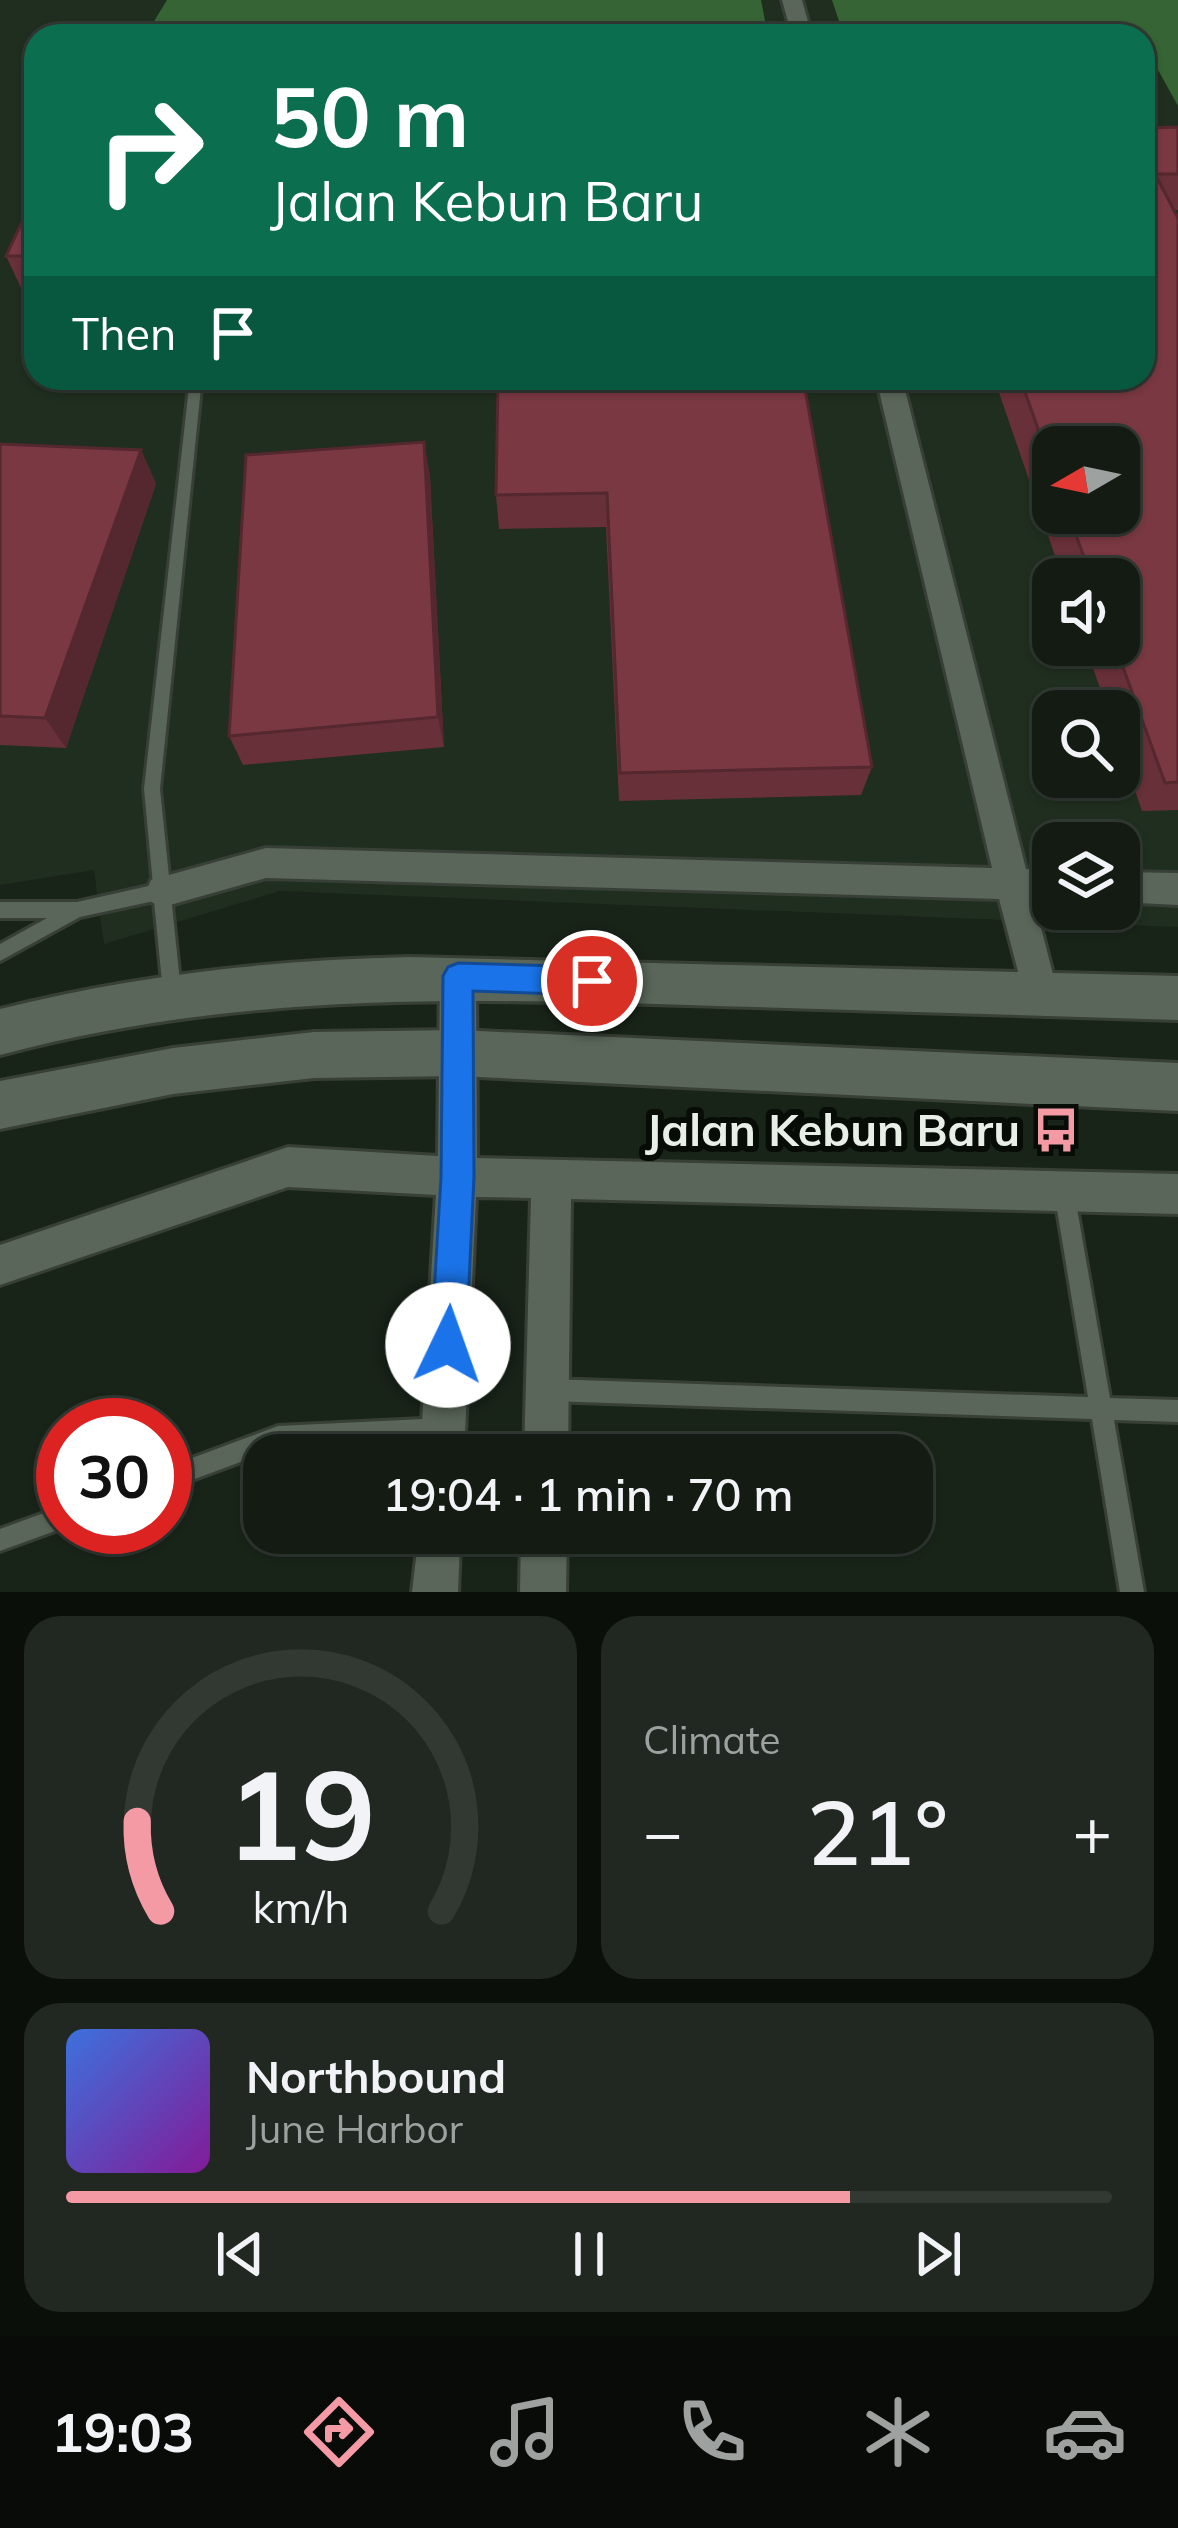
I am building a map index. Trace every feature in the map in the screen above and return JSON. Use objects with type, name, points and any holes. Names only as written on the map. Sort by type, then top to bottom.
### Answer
[{"type":"street","points":[[893,390],[1040,994]]},
{"type":"street","points":[[163,892],[266,863],[1032,884]]},
{"type":"street","points":[[1140,888],[1178,889]]},
{"type":"street","points":[[443,1434],[458,1177],[458,976]]},
{"type":"street","points":[[0,1032],[172,992],[309,980],[458,976],[1178,998]]},
{"type":"street","points":[[0,1105],[172,1071],[314,1055],[458,1054],[1178,1087]]},
{"type":"street","points":[[0,1265],[287,1167],[458,1177],[1178,1194]]},
{"type":"street","points":[[546,1434],[551,1179]]},
{"type":"street","points":[[434,1592],[436,1554]]},
{"type":"street","points":[[543,1592],[544,1554]]},
{"type":"lane","points":[[172,992],[152,789],[195,390]]},
{"type":"lane","points":[[0,910],[77,910],[163,892]]},
{"type":"lane","points":[[0,953],[77,910]]},
{"type":"lane","points":[[1064,1191],[1132,1592]]},
{"type":"lane","points":[[547,1390],[1178,1411]]},
{"type":"lane","points":[[192,1469],[243,1449]]},
{"type":"lane","points":[[0,1540],[36,1527]]},
{"type":"shaded area","points":[[0,0],[1178,0],[1178,927],[1140,925],[1140,822],[1032,822],[1032,921],[280,891],[104,944],[94,870],[0,885]]},
{"type":"green space","points":[[167,0],[761,0],[766,24],[152,24]]},
{"type":"green space","points":[[832,0],[1178,0],[1178,106],[1155,68],[1155,24],[840,24]]},
{"type":"building","points":[[1178,127],[1178,174],[1155,174],[1155,128]]},
{"type":"building","points":[[1155,174],[1178,218],[1178,782],[1165,783],[1140,714],[1140,690],[1131,690],[1123,666],[1140,666],[1140,558],[1084,558],[1076,534],[1140,534],[1140,426],[1037,426],[1024,390],[1155,390]]},
{"type":"building","points":[[24,218],[24,256],[6,256]]},
{"type":"building","points":[[498,390],[805,390],[872,767],[620,773],[607,493],[496,495]]},
{"type":"building","points":[[424,442],[438,717],[229,736],[246,455]]},
{"type":"building","points":[[0,444],[141,450],[45,718],[0,716]]},
{"type":"place","name":"Jalan Kebun Baru","points":[[1056,1130]]},
{"type":"route","points":[[448,1345],[458,1177],[458,976],[592,981]]}]
